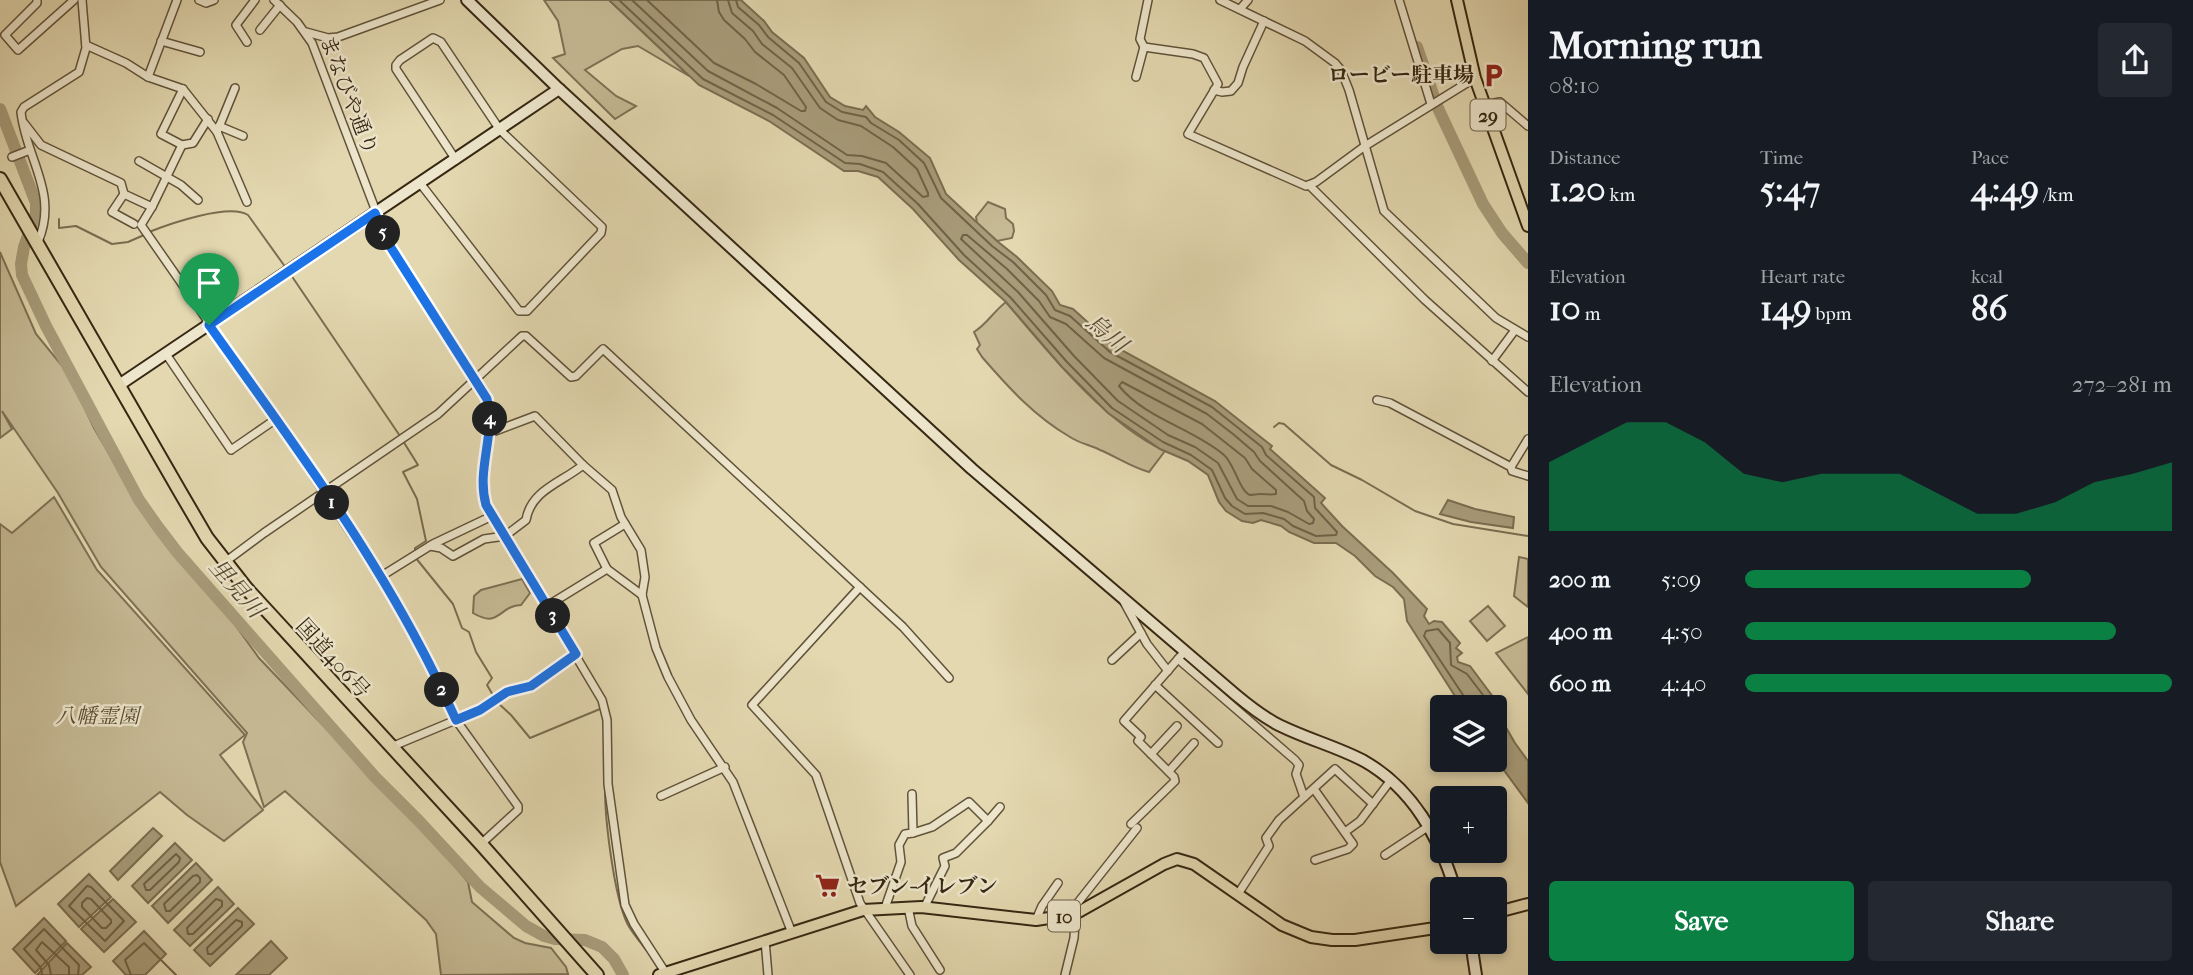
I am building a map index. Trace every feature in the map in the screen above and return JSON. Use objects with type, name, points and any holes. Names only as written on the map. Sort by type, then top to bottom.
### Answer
[{"type":"highway","name":"国道406号","points":[[0,179],[207,538],[288,636],[481,844],[597,975]]},
{"type":"main road","name":"29","points":[[1457,0],[1475,78],[1528,226]]},
{"type":"main road","name":"10","points":[[664,974],[863,911],[908,907],[1036,920],[1075,914],[1177,859],[1194,864],[1282,925],[1322,939],[1355,940],[1430,929]]},
{"type":"main road","points":[[1507,910],[1528,904]]},
{"type":"street","points":[[37,0],[5,35],[18,50],[74,0]]},
{"type":"street","points":[[36,240],[44,220],[45,197],[43,183],[29,150],[21,112],[24,107],[79,72],[86,55],[82,0]]},
{"type":"street","points":[[148,77],[177,0]]},
{"type":"street","points":[[199,0],[206,3],[214,0]]},
{"type":"street","points":[[247,43],[236,25],[255,0]]},
{"type":"street","points":[[306,32],[328,38],[338,37],[440,0]]},
{"type":"street","points":[[467,0],[559,89],[972,469],[1120,595],[1295,760],[1299,765],[1296,774],[1304,797]]},
{"type":"street","points":[[1136,77],[1144,47],[1140,39],[1148,0]]},
{"type":"street","points":[[1220,0],[1305,41],[1341,70],[1384,211],[1496,318],[1528,337]]},
{"type":"street","points":[[1240,9],[1248,0]]},
{"type":"street","points":[[1399,0],[1434,101]]},
{"type":"street","points":[[260,30],[277,3]]},
{"type":"street","name":"まなびや通り","points":[[277,3],[306,32],[324,71],[388,243],[487,399],[490,433],[482,482],[486,505],[602,700],[607,719],[608,784],[625,905],[664,974]]},
{"type":"street","points":[[1214,90],[1231,91],[1238,83],[1264,21]]},
{"type":"street","points":[[420,183],[519,311],[527,311],[601,233],[602,227],[500,130],[438,39],[433,38],[396,65],[398,73],[456,160]]},
{"type":"street","points":[[161,41],[200,52]]},
{"type":"street","points":[[86,45],[126,63],[148,77],[183,89],[218,129],[247,202]]},
{"type":"street","points":[[1144,47],[1204,58],[1218,84],[1188,134],[1301,184],[1309,185],[1492,362],[1528,392]]},
{"type":"street","points":[[1309,185],[1434,101],[1475,78]]},
{"type":"street","points":[[218,129],[234,88]]},
{"type":"street","points":[[183,89],[161,134],[182,145],[193,143],[208,119]]},
{"type":"street","points":[[119,385],[559,89]]},
{"type":"street","points":[[1484,105],[1500,102],[1528,126]]},
{"type":"street","points":[[24,122],[41,145],[121,183],[124,194],[112,212],[134,225]]},
{"type":"street","points":[[218,129],[243,136]]},
{"type":"street","points":[[182,145],[141,225],[325,492],[380,577],[421,648],[456,720],[519,808],[481,844]]},
{"type":"street","points":[[13,156],[29,150]]},
{"type":"street","points":[[139,162],[181,185],[198,200]]},
{"type":"street","points":[[124,194],[152,207]]},
{"type":"street","points":[[1492,362],[1515,330]]},
{"type":"street","points":[[225,562],[438,414],[522,336],[526,336],[571,377],[576,376],[603,349],[903,627],[949,678]]},
{"type":"street","points":[[166,354],[231,450],[276,419]]},
{"type":"street","points":[[1377,400],[1390,403],[1511,467],[1512,471],[1528,476]]},
{"type":"street","points":[[490,433],[535,416],[583,466],[612,490],[625,524],[637,542],[644,561],[642,595],[650,631],[668,677],[691,720],[725,767],[750,821],[792,933]]},
{"type":"street","points":[[1511,467],[1528,439]]},
{"type":"street","points":[[430,546],[441,548],[453,556],[484,539],[505,536],[526,520],[528,507],[546,488],[566,479],[583,466]]},
{"type":"street","points":[[380,577],[430,546],[492,516]]},
{"type":"street","points":[[625,524],[594,543],[607,569],[642,595]]},
{"type":"street","points":[[547,606],[607,569]]},
{"type":"street","points":[[860,587],[752,705],[816,775],[863,911],[884,935],[910,975]]},
{"type":"street","points":[[1120,595],[1141,633],[1168,671]]},
{"type":"street","points":[[1112,660],[1141,633]]},
{"type":"street","points":[[390,747],[480,710],[507,692],[531,686],[576,654]]},
{"type":"street","points":[[1065,975],[1074,939],[1076,905],[1134,826],[1175,780],[1138,741],[1141,737],[1124,721],[1182,655]]},
{"type":"street","points":[[1182,655],[1275,723],[1363,761],[1391,780],[1408,796],[1429,826],[1451,877]]},
{"type":"street","points":[[1155,685],[1218,743]]},
{"type":"street","points":[[1151,754],[1177,726]]},
{"type":"street","points":[[1169,771],[1194,743]]},
{"type":"street","points":[[660,796],[725,767]]},
{"type":"street","points":[[1238,894],[1269,846],[1266,838],[1279,820],[1335,769],[1373,804]]},
{"type":"street","points":[[1345,832],[1360,821],[1391,780]]},
{"type":"street","points":[[1314,789],[1353,844],[1348,849],[1315,860]]},
{"type":"street","points":[[912,794],[913,833]]},
{"type":"street","points":[[884,908],[901,862],[899,845],[905,834],[932,827],[969,802],[988,821]]},
{"type":"street","points":[[924,908],[945,866],[943,858],[956,853],[1000,807]]},
{"type":"street","points":[[1384,855],[1429,826]]},
{"type":"street","points":[[1036,920],[1058,883]]},
{"type":"street","points":[[908,907],[912,926],[940,970]]},
{"type":"street","points":[[765,940],[768,975]]},
{"type":"street","points":[[1473,954],[1476,975]]},
{"type":"green space","points":[[544,0],[609,0],[689,76],[638,46],[622,49],[585,70],[616,96],[636,106],[615,119],[553,58],[565,54],[558,21]]},
{"type":"green space","points":[[988,202],[1005,209],[1006,218],[1013,224],[1012,238],[997,241],[977,223],[976,217]]},
{"type":"green space","points":[[0,252],[36,334],[68,373],[94,428],[135,498],[182,561],[207,586],[259,658],[339,742],[399,799],[468,882],[472,902],[514,938],[551,948],[566,967],[568,974],[441,975],[436,934],[426,920],[285,791],[264,807],[243,742],[247,733],[101,567],[58,493],[2,411],[12,429],[0,438]]},
{"type":"green space","points":[[1006,302],[1059,364],[1100,405],[1143,439],[1165,451],[1149,472],[1077,441],[1057,429],[1023,401],[982,357],[977,349],[980,345],[974,332]]},
{"type":"green space","name":"八幡霊園","points":[[54,497],[97,570],[245,735],[220,755],[263,810],[224,841],[160,792],[16,906],[0,862],[0,524],[12,533]]},
{"type":"green space","points":[[1519,557],[1528,559],[1528,607],[1514,596]]},
{"type":"green space","points":[[522,579],[530,593],[521,605],[513,606],[489,619],[473,613],[474,596],[481,590]]},
{"type":"green space","points":[[1488,606],[1505,626],[1487,641],[1470,621]]},
{"type":"green space","points":[[1528,637],[1528,694],[1496,653]]},
{"type":"water","points":[[609,0],[741,0],[772,32],[804,58],[830,97],[845,106],[863,110],[866,106],[875,117],[899,132],[930,158],[946,194],[1052,291],[1060,305],[1073,309],[1114,346],[1215,401],[1272,446],[1270,449],[1325,498],[1321,503],[1342,526],[1427,609],[1424,616],[1429,624],[1434,621],[1442,622],[1460,643],[1456,648],[1462,653],[1457,657],[1458,662],[1470,666],[1492,695],[1454,695],[1407,621],[1404,599],[1355,556],[1336,543],[1314,543],[1281,526],[1261,520],[1253,523],[1242,521],[1226,511],[1219,502],[1208,475],[1188,461],[1160,449],[1108,413],[1062,367],[1006,302],[959,260],[913,209],[878,177],[858,171],[844,171],[769,121],[699,85]]},
{"type":"water","points":[[1448,500],[1514,517],[1513,528],[1440,514]]},
{"type":"water","points":[[1507,729],[1528,761],[1528,803],[1505,772]]},
{"type":"water","points":[[153,828],[162,836],[118,880],[110,871]]},
{"type":"water","points":[[175,843],[192,860],[148,903],[132,886]]},
{"type":"water","points":[[196,863],[212,880],[168,923],[152,906]]},
{"type":"water","points":[[89,874],[111,897],[79,927],[58,904]]},
{"type":"water","points":[[218,887],[234,904],[190,946],[174,930]]},
{"type":"water","points":[[113,899],[136,922],[104,952],[81,929]]},
{"type":"water","points":[[238,908],[254,924],[210,966],[194,950]]},
{"type":"water","points":[[44,918],[66,941],[35,973],[13,949]]},
{"type":"water","points":[[144,931],[166,954],[145,975],[126,975],[113,961]]},
{"type":"water","points":[[271,941],[287,958],[269,975],[236,975]]},
{"type":"water","points":[[67,943],[91,967],[82,975],[37,975]]},
{"type":"waterway","points":[[1417,47],[1437,106],[1483,204],[1502,233],[1528,263]]},
{"type":"waterway","name":"里見川","points":[[0,109],[36,203],[36,213],[24,247],[22,275],[46,326],[139,500],[158,527],[375,777],[480,887],[526,926],[544,936],[585,940],[602,947],[614,959],[623,975]]},
{"type":"waterway","points":[[149,232],[199,216],[227,211],[239,212],[248,215],[286,268]]},
{"type":"waterway","points":[[59,219],[59,228],[76,226],[112,244],[128,242],[144,235]]},
{"type":"waterway","points":[[291,275],[400,436]]},
{"type":"waterway","points":[[1274,427],[1279,423],[1284,424],[1331,465],[1415,511],[1453,524],[1528,536]]},
{"type":"waterway","points":[[403,441],[418,465],[403,472],[417,499],[426,541],[415,548],[415,551]]},
{"type":"waterway","points":[[415,557],[453,604],[462,628],[469,632],[476,652],[492,678],[487,685],[494,697]]},
{"type":"waterway","points":[[497,702],[530,738],[600,709]]},
{"type":"waterway","points":[[605,789],[614,877],[622,911],[631,930],[646,950]]},
{"type":"place","name":"ロービー駐車場","points":[[1494,75]]},
{"type":"place","name":"セブン-イレブン","points":[[827,886]]},
{"type":"route","points":[[375,213],[388,243],[487,399],[491,420],[482,482],[486,505],[576,654],[531,686],[507,692],[480,710],[456,720],[421,648],[380,577],[276,419],[209,325],[375,213]]},
{"type":"water label","name":"烏川","points":[[1107,333]]}]
